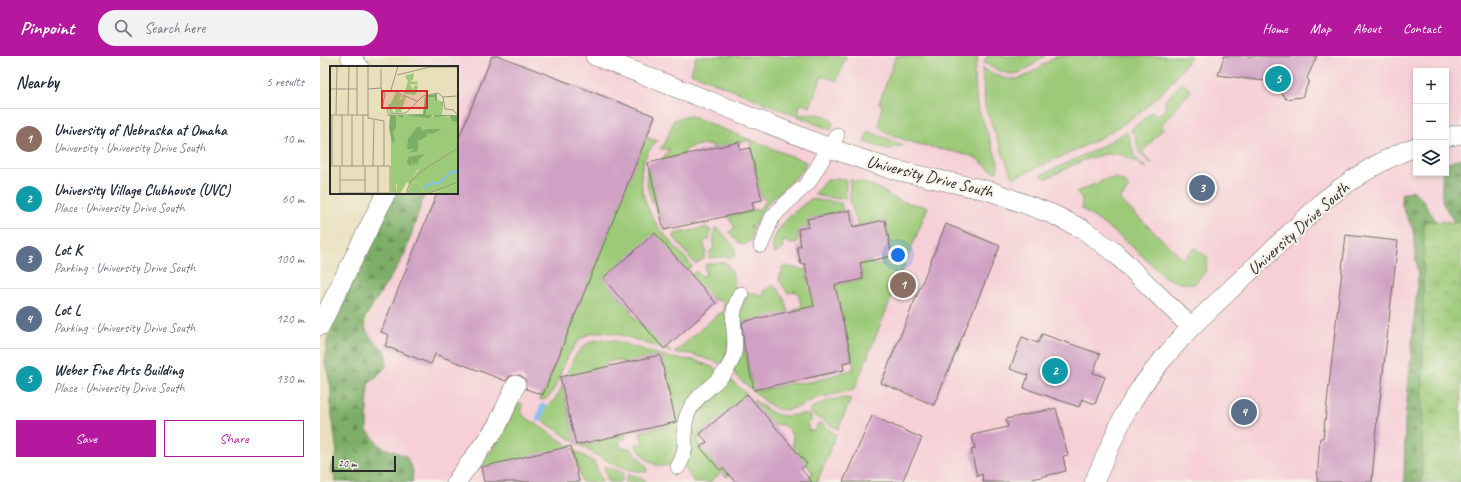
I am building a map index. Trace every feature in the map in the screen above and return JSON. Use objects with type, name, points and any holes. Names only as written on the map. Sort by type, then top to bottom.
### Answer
[{"type":"street","points":[[350,56],[358,66]]},
{"type":"street","name":"University Drive South","points":[[595,56],[834,141],[890,169],[990,191],[1052,214],[1084,230],[1115,253],[1191,327]]},
{"type":"street","points":[[1449,136],[1461,134]]},
{"type":"street","points":[[761,245],[772,218],[808,183],[834,141]]},
{"type":"street","name":"University Drive South","points":[[1094,482],[1115,434],[1137,394],[1163,359],[1191,327],[1326,199],[1350,181],[1382,162],[1413,148]]},
{"type":"street","points":[[320,326],[386,194]]},
{"type":"street","points":[[678,467],[685,445],[685,424],[688,414],[698,396],[721,377],[733,358],[735,350],[732,321],[741,294]]},
{"type":"street","points":[[456,482],[497,426],[516,386]]},
{"type":"shaded area","points":[[413,56],[1461,56],[1461,222],[1424,221],[1420,482],[367,482],[358,349],[421,194],[458,194],[458,66],[418,66]]},
{"type":"green space","points":[[696,56],[846,56],[837,81],[822,76],[810,107],[801,104],[799,107],[799,115],[819,114],[830,118],[833,124],[831,130],[691,73]]},
{"type":"green space","points":[[896,56],[978,56],[974,72],[977,105],[998,162],[997,172],[993,171],[978,159],[971,156],[922,145],[895,137],[885,132],[879,126],[882,104],[879,103]]},
{"type":"green space","points":[[987,56],[1045,56],[1022,72],[1010,74],[984,63]]},
{"type":"green space","points":[[1058,56],[1191,56],[1174,79],[1155,99],[1135,116],[1090,143],[1066,155],[1012,177],[985,107],[982,68],[995,75],[1015,79],[1030,74]]},
{"type":"green space","points":[[1182,82],[1191,91],[1161,125],[1164,128],[1142,152],[1152,164],[1139,153],[1135,135],[1130,130],[1152,112],[1156,115],[1164,112],[1166,107],[1164,102]]},
{"type":"green space","points":[[688,115],[806,162],[803,170],[766,205],[754,226],[751,225],[750,227],[753,228],[751,240],[745,245],[739,243],[729,232],[735,228],[728,216],[759,209],[766,201],[761,196],[751,153],[750,140],[715,148],[708,145],[697,146],[686,150],[683,155],[662,160],[669,149],[660,149],[665,143],[674,120]]},
{"type":"green space","points":[[868,131],[904,145],[888,149],[864,142]]},
{"type":"green space","points":[[1126,132],[1129,136],[1135,157],[1147,169],[1126,156],[1112,154],[1092,157],[1072,165],[1045,179],[1041,175],[1097,149]]},
{"type":"green space","points":[[646,137],[657,141],[649,150],[644,160],[641,183],[643,194],[658,226],[692,266],[685,272],[681,263],[661,241],[609,286],[629,308],[640,324],[671,352],[635,339],[607,332],[586,335],[577,343],[570,353],[549,396],[543,400],[539,399],[541,394],[543,395]]},
{"type":"green space","points":[[1461,158],[1461,228],[1455,223],[1442,202],[1442,176],[1449,176],[1449,163]]},
{"type":"green space","points":[[649,164],[662,221],[652,201],[648,187],[647,172]]},
{"type":"green space","points":[[837,178],[846,180],[845,198],[839,199],[814,195],[825,181]]},
{"type":"green space","points":[[1116,178],[1126,183],[1129,187],[1120,200],[1183,259],[1195,248],[1208,258],[1205,272],[1194,284],[1179,283],[1165,277],[1124,239],[1082,209],[1082,198],[1076,193],[1078,191],[1107,179]]},
{"type":"green space","points":[[850,180],[874,186],[900,201],[928,207],[854,390],[814,399],[802,406],[787,410],[777,409],[767,403],[736,376],[733,369],[736,322],[747,294],[757,293],[758,296],[765,295],[764,291],[773,285],[780,291],[785,302],[788,315],[745,321],[740,329],[752,383],[755,382],[759,391],[792,383],[811,382],[854,369],[840,309],[794,314],[794,309],[802,307],[797,291],[788,293],[779,280],[780,275],[782,275],[782,267],[804,270],[806,268],[808,280],[819,279],[821,288],[863,279],[860,263],[871,261],[872,265],[882,264],[881,258],[892,256],[885,220],[858,226],[850,200]]},
{"type":"green space","points":[[1413,190],[1422,199],[1444,233],[1458,482],[1404,482],[1405,421],[1418,278],[1413,230],[1402,206],[1401,194]]},
{"type":"green space","points":[[396,194],[425,194],[404,256],[364,319],[364,324],[368,333],[374,341],[386,351],[386,367],[368,385],[367,430],[380,446],[406,456],[413,471],[412,482],[336,482],[331,469],[337,453],[331,408],[331,387],[325,363],[327,340],[373,232]]},
{"type":"green space","points":[[811,199],[841,203],[843,211],[807,219],[809,227],[798,231],[797,243],[790,244],[783,241],[782,250],[774,253],[773,245],[779,229],[791,215]]},
{"type":"green space","points":[[1424,221],[1461,222],[1461,482],[1422,482]]},
{"type":"green space","points":[[707,227],[708,230],[711,230],[709,241],[706,239],[704,241],[706,251],[704,259],[695,264],[674,237],[675,234]]},
{"type":"green space","points":[[715,228],[719,229],[735,248],[735,256],[709,258],[710,251],[714,248],[713,242]]},
{"type":"green space","points":[[717,262],[726,263],[732,272],[735,297],[732,325],[725,362],[719,363],[691,354],[674,353],[717,315],[723,312],[724,304],[721,301],[713,299],[689,277],[696,271],[701,276],[706,275],[705,265]]},
{"type":"green space","points":[[604,339],[612,340],[671,358],[694,360],[715,368],[718,374],[683,407],[681,413],[680,441],[678,451],[671,464],[664,466],[659,466],[651,462],[635,445],[643,443],[640,432],[666,426],[676,413],[662,358],[626,363],[617,360],[605,363],[599,369],[563,385],[577,353],[592,341]]},
{"type":"green space","points":[[725,380],[732,381],[748,395],[743,402],[740,400],[700,434],[701,436],[698,441],[700,447],[729,476],[726,477],[722,472],[710,482],[694,482],[685,468],[689,435],[695,411]]},
{"type":"green space","points":[[562,386],[574,437],[580,436],[582,443],[588,445],[625,434],[626,438],[619,440],[621,448],[630,448],[646,466],[647,472],[635,471],[621,467],[594,454],[541,418],[543,410],[555,399]]},
{"type":"green space","points":[[845,398],[851,399],[838,429],[810,413],[810,409],[829,400]]},
{"type":"green space","points":[[754,400],[769,411],[782,416],[804,414],[811,416],[811,421],[807,425],[809,431],[815,431],[818,424],[821,423],[836,435],[817,482],[803,482],[813,473],[793,448],[793,438],[789,430],[783,425],[772,425],[754,403]]},
{"type":"green space","points":[[518,403],[522,404],[521,412],[525,417],[574,449],[478,468],[499,440]]},
{"type":"green space","points":[[574,450],[594,462],[602,482],[582,482]]},
{"type":"green space","points":[[604,466],[624,473],[621,482],[608,482]]},
{"type":"green space","points":[[628,474],[643,478],[646,482],[625,482]]},
{"type":"building","points":[[492,56],[499,56],[655,116],[543,395],[526,389],[525,379],[520,375],[510,376],[506,381],[435,354],[431,364],[385,346],[389,335],[381,332],[437,194],[458,194],[458,141]]},
{"type":"building","points":[[1224,56],[1317,56],[1307,78],[1309,81],[1302,97],[1286,99],[1273,82],[1218,75]]},
{"type":"building","points":[[739,142],[740,150],[750,148],[762,200],[752,202],[754,210],[664,230],[648,163]]},
{"type":"building","points":[[850,210],[853,227],[885,220],[892,256],[860,263],[863,279],[835,285],[852,361],[843,363],[844,370],[754,390],[744,345],[742,322],[814,306],[805,264],[801,264],[797,247],[801,246],[798,229],[809,227],[807,219]]},
{"type":"building","points":[[946,224],[1000,246],[934,405],[881,383]]},
{"type":"building","points":[[655,233],[716,303],[664,349],[603,278]]},
{"type":"building","points":[[1346,235],[1398,241],[1377,417],[1372,482],[1317,482],[1320,438],[1323,438]]},
{"type":"building","points":[[1042,334],[1100,354],[1093,373],[1105,377],[1095,404],[1082,399],[1079,407],[1024,388],[1028,375],[1010,369],[1022,337],[1038,343]]},
{"type":"building","points":[[660,355],[676,422],[576,445],[560,377]]},
{"type":"building","points":[[747,394],[807,464],[801,469],[812,482],[735,482],[723,468],[720,470],[700,447],[707,442],[700,434]]},
{"type":"building","points":[[1056,408],[1068,455],[1063,456],[1066,471],[1032,479],[1033,482],[983,482],[982,474],[977,476],[971,450],[975,449],[972,435],[1008,427],[1006,419]]},
{"type":"building","points":[[872,416],[922,438],[902,482],[843,482]]},
{"type":"building","points":[[571,446],[579,482],[484,482],[481,467]]},
{"type":"waterway","points":[[539,419],[543,406]]},
{"type":"place","name":"Weber Fine Arts Building","points":[[1278,79]]},
{"type":"place","name":"Lot K","points":[[1202,188]]},
{"type":"place","name":"University of Nebraska at Omaha","points":[[903,285]]},
{"type":"place","name":"University Village Clubhouse (UVC)","points":[[1055,371]]},
{"type":"place","name":"Lot L","points":[[1244,412]]}]
